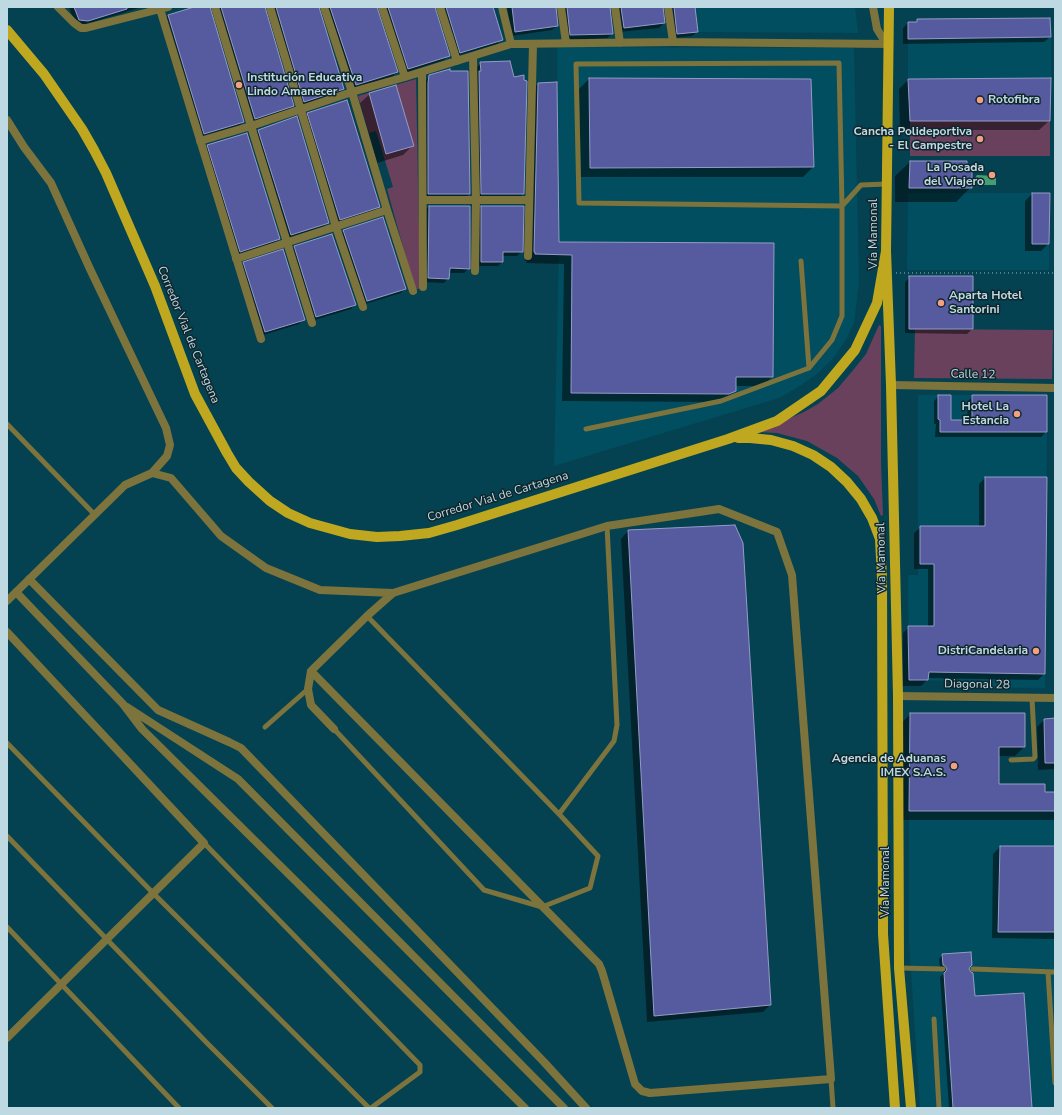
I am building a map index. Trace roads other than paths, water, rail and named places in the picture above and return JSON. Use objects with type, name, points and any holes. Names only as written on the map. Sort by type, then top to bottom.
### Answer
[{"type":"main road","name":"Vía Mamonal","points":[[889,7],[886,251],[891,385],[898,696],[899,968],[910,1108]]},
{"type":"main road","name":"Corredor Vial de Cartagena","points":[[7,30],[44,74],[82,129],[94,150],[106,173],[155,286],[195,394],[236,468],[248,482],[270,501],[288,512],[310,523],[350,534],[377,537],[429,533],[728,439],[777,421],[821,391],[855,350],[877,303],[886,251]]},
{"type":"main road","name":"Corredor Vial de Cartagena","points":[[728,439],[750,438],[772,440],[813,455],[831,467],[847,482],[861,499],[872,518],[880,539]]},
{"type":"main road","name":"Vía Mamonal","points":[[880,539],[882,578],[883,934],[895,1108]]},
{"type":"street","points":[[58,7],[81,28],[164,8],[200,141],[261,339]]},
{"type":"street","points":[[215,7],[312,323]]},
{"type":"street","points":[[270,7],[362,308]]},
{"type":"street","points":[[324,7],[352,92],[413,291]]},
{"type":"street","points":[[382,7],[405,77]]},
{"type":"street","points":[[440,7],[457,61]]},
{"type":"street","points":[[502,7],[511,44]]},
{"type":"street","points":[[561,7],[566,43]]},
{"type":"street","points":[[616,7],[620,43]]},
{"type":"street","points":[[668,7],[673,42]]},
{"type":"street","points":[[873,7],[877,29],[889,44]]},
{"type":"street","points":[[200,141],[251,126],[352,92],[473,57],[511,44],[673,42],[889,44]]},
{"type":"street","points":[[528,256],[533,44]]},
{"type":"street","points":[[473,57],[476,200],[475,271]]},
{"type":"street","points":[[422,72],[423,287]]},
{"type":"street","points":[[7,120],[24,147],[51,183],[90,269],[166,428],[170,445],[167,456],[152,473],[125,485],[7,601]]},
{"type":"street","points":[[423,200],[529,200]]},
{"type":"street","points":[[236,259],[387,210]]},
{"type":"street","name":"Calle 12","points":[[891,385],[1055,388]]},
{"type":"street","points":[[152,473],[171,478],[221,536],[266,568],[320,590],[394,593],[607,526],[719,509],[777,532],[792,575],[831,1079],[650,1093],[642,1090],[635,1084],[599,964],[312,671]]},
{"type":"street","points":[[29,579],[158,710],[241,748],[544,1062],[586,1108]]},
{"type":"street","points":[[16,592],[123,704],[142,729],[525,1108]]},
{"type":"street","points":[[334,729],[312,705],[308,689],[312,671],[367,616],[394,593]]},
{"type":"street","points":[[7,632],[204,843],[7,1038]]},
{"type":"street","name":"Diagonal 28","points":[[898,696],[1055,698]]},
{"type":"street","points":[[123,704],[238,779],[564,1108]]},
{"type":"lane","points":[[586,429],[721,401],[809,368],[832,340],[842,316],[842,206],[839,63],[576,64],[579,203],[842,206],[861,185],[887,184]]},
{"type":"lane","points":[[801,261],[809,368]]},
{"type":"lane","points":[[7,424],[95,515]]},
{"type":"lane","points":[[559,814],[614,741],[617,725],[607,526]]},
{"type":"lane","points":[[334,729],[484,890],[542,907],[590,888],[598,856],[367,616]]},
{"type":"lane","points":[[265,727],[308,689]]},
{"type":"lane","points":[[1011,760],[1033,759],[1036,757],[1032,698]]},
{"type":"lane","points":[[7,743],[153,893],[370,1108],[420,1072],[420,1064],[204,843]]},
{"type":"lane","points":[[7,836],[207,1044],[272,1108]]},
{"type":"lane","points":[[7,928],[179,1108]]},
{"type":"lane","points":[[899,968],[943,969]]},
{"type":"lane","points":[[973,969],[1055,972]]},
{"type":"lane","points":[[1048,972],[1055,1082]]},
{"type":"lane","points":[[934,1019],[939,1108]]},
{"type":"lane","points":[[831,1079],[833,1108]]},
{"type":"place","name":"Institución Educativa Lindo Amanecer","points":[[239,85]]},
{"type":"place","name":"Rotofibra","points":[[980,100]]},
{"type":"place","name":"Cancha Polideportiva - El Campestre","points":[[980,139]]},
{"type":"place","name":"La Posada del Viajero","points":[[992,175]]},
{"type":"place","name":"Aparta Hotel Santorini","points":[[941,303]]},
{"type":"place","name":"Hotel La Estancia","points":[[1017,414]]},
{"type":"place","name":"DistriCandelaria","points":[[1036,651]]},
{"type":"place","name":"Agencia de Aduanas IMEX S.A.S.","points":[[954,766]]}]
